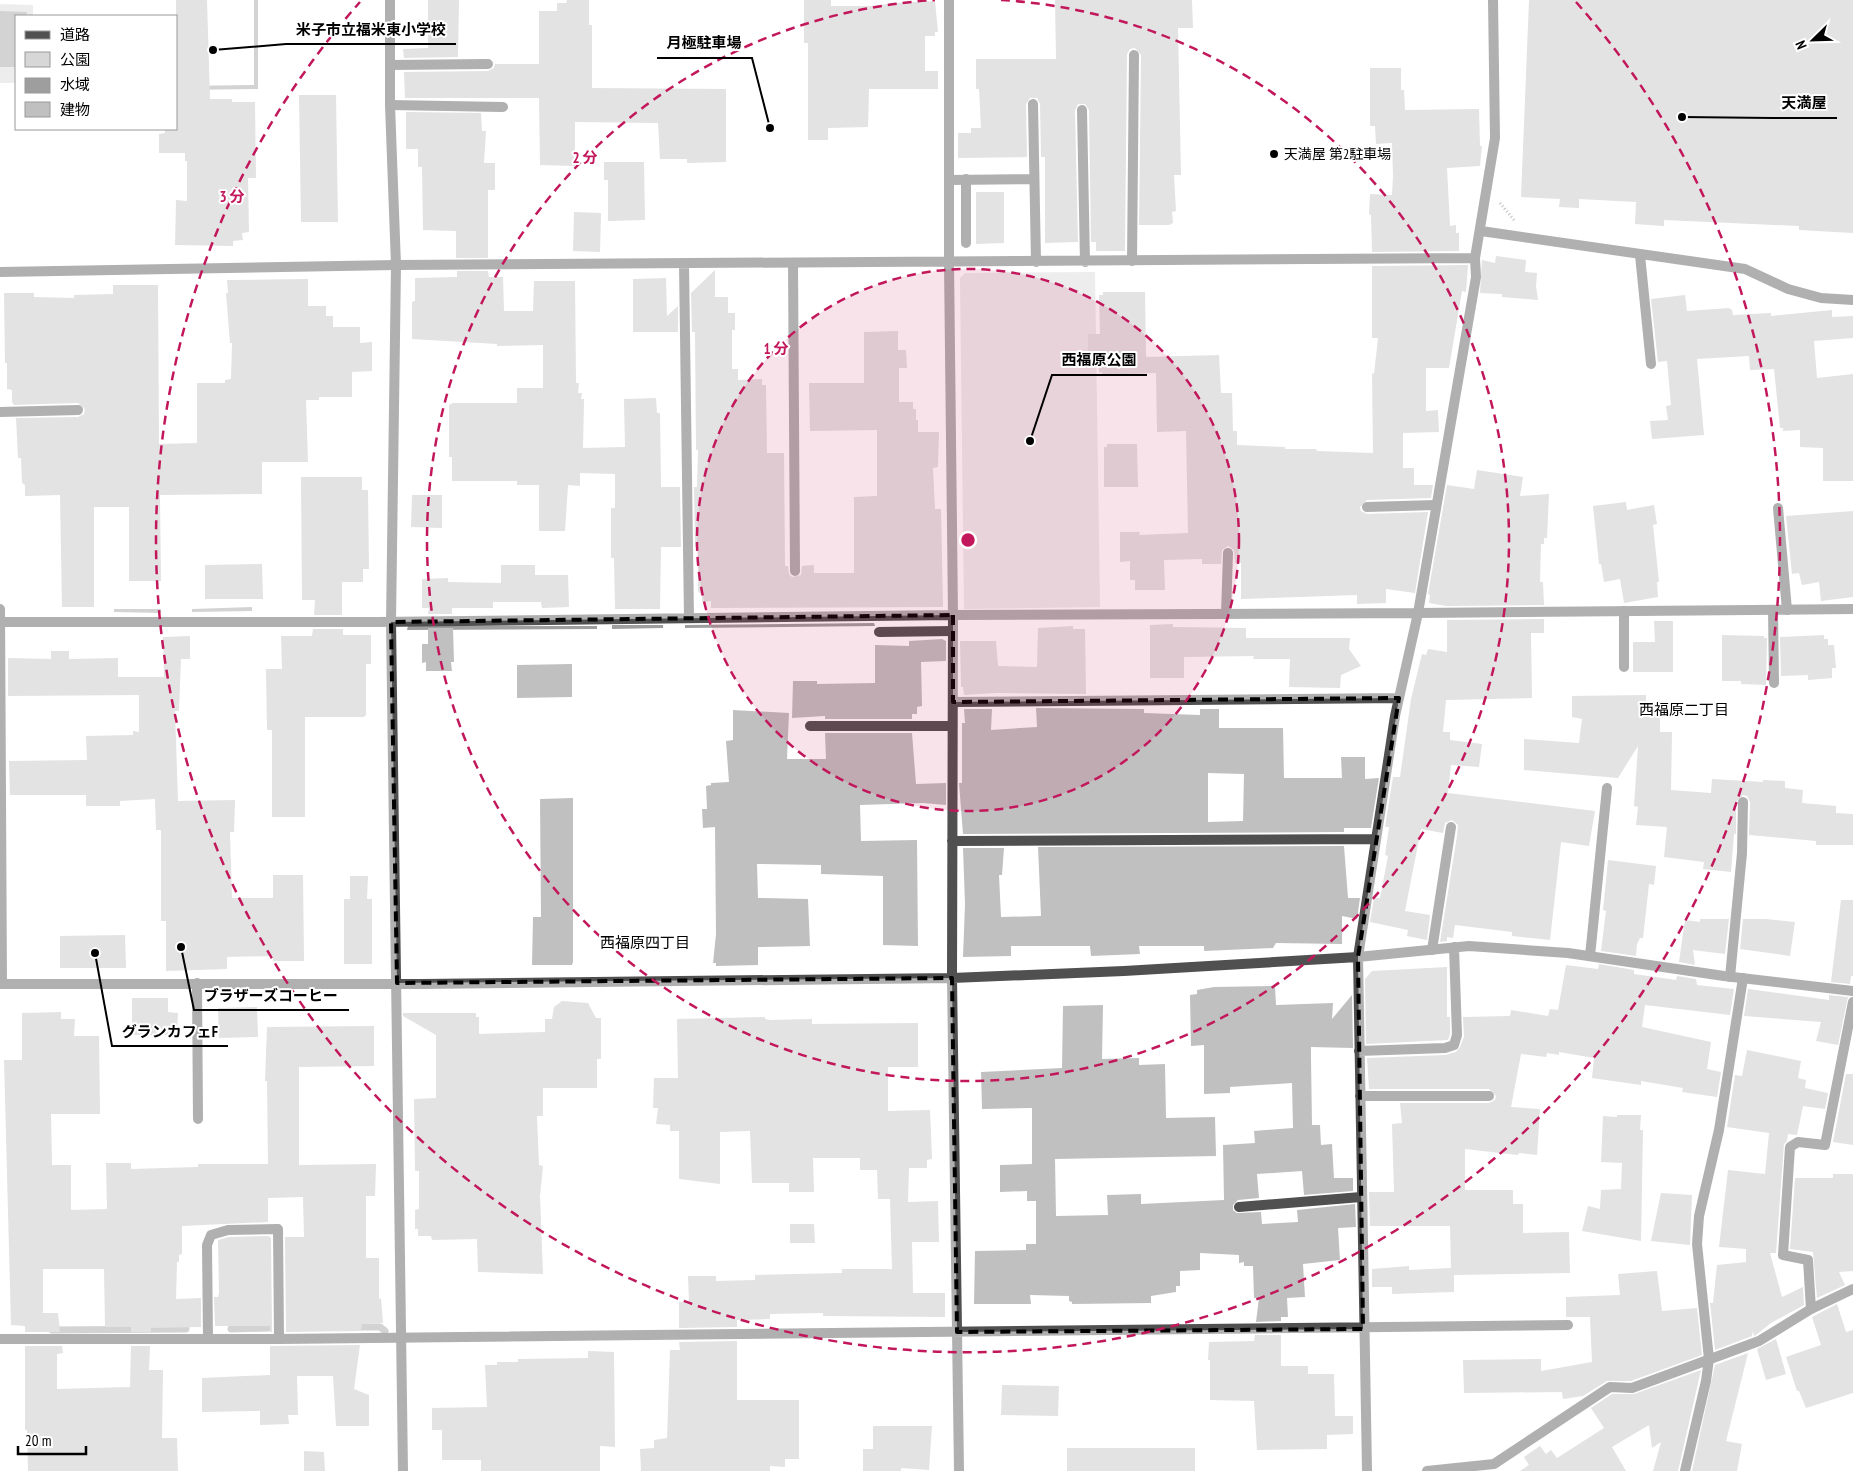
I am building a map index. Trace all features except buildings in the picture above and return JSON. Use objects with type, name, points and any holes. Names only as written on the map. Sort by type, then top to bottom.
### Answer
[{"type":"street","points":[[390,0],[390,105],[396,265],[392,622],[403,1471]]},
{"type":"street","points":[[948,0],[948,263],[953,614],[952,978],[959,1471]]},
{"type":"street","points":[[1367,1471],[1358,957],[1375,839],[1399,698],[1418,614],[1476,277],[1475,258],[1495,138],[1493,0]]},
{"type":"street","points":[[1132,261],[1134,56]]},
{"type":"street","points":[[390,65],[488,64]]},
{"type":"street","points":[[1033,104],[1036,262]]},
{"type":"street","points":[[390,105],[503,107]]},
{"type":"street","points":[[1082,110],[1085,262]]},
{"type":"street","points":[[949,180],[1034,179]]},
{"type":"street","points":[[966,180],[966,243]]},
{"type":"street","points":[[1481,231],[1640,256],[1745,269],[1788,289],[1821,298],[1853,300]]},
{"type":"street","points":[[1640,256],[1651,364]]},
{"type":"street","points":[[0,272],[396,265],[948,263],[1475,258]]},
{"type":"street","points":[[794,263],[795,570]]},
{"type":"street","points":[[684,264],[688,618]]},
{"type":"street","points":[[0,412],[78,410]]},
{"type":"street","points":[[1367,507],[1436,506]]},
{"type":"street","points":[[1778,508],[1788,610]]},
{"type":"street","points":[[1226,614],[1228,553]]},
{"type":"street","points":[[0,609],[1,984],[952,978],[1124,971],[1358,957],[1469,946],[1590,956],[1730,977],[1853,991]]},
{"type":"street","points":[[0,622],[392,622],[953,614],[1418,614],[1853,609]]},
{"type":"street","points":[[1772,610],[1774,683]]},
{"type":"street","points":[[1624,611],[1624,667]]},
{"type":"street","points":[[879,632],[953,631]]},
{"type":"street","points":[[952,702],[1399,698]]},
{"type":"street","points":[[810,726],[952,726]]},
{"type":"street","points":[[1590,956],[1607,788]]},
{"type":"street","points":[[1730,977],[1742,853],[1742,802]]},
{"type":"street","points":[[1432,950],[1451,827]]},
{"type":"street","points":[[952,841],[1375,839]]},
{"type":"street","points":[[1359,1051],[1445,1048],[1454,1045],[1457,1041],[1454,947]]},
{"type":"street","points":[[1685,1471],[1706,1381],[1709,1359],[1697,1244],[1698,1216],[1719,1130],[1743,978]]},
{"type":"street","points":[[197,983],[198,1119]]},
{"type":"street","points":[[1811,1309],[1808,1260],[1783,1255],[1790,1147],[1798,1142],[1825,1145],[1853,1002]]},
{"type":"street","points":[[1360,1096],[1489,1096]]},
{"type":"street","points":[[1239,1207],[1361,1197]]},
{"type":"street","points":[[208,1339],[207,1245],[211,1235],[228,1230],[278,1229],[279,1339]]},
{"type":"street","points":[[1427,1471],[1494,1464],[1610,1387],[1632,1388],[1760,1341],[1811,1309],[1853,1289]]},
{"type":"street","points":[[0,1339],[279,1339],[1364,1329],[1568,1325]]},
{"type":"path","points":[[1499,201],[1515,221]]},
{"type":"highlighted area","points":[[953,615],[953,702],[1399,698],[1358,957],[1363,1329],[957,1332],[952,978],[397,983],[391,622]]},
{"type":"green space","points":[[0,4],[33,5],[33,15],[15,15],[15,83],[0,83]]},
{"type":"green space","points":[[1095,272],[1100,607],[964,609],[960,278],[965,273]]},
{"type":"water","points":[[254,0],[258,0],[258,89],[178,90],[178,86],[254,85]]},
{"type":"water","points":[[0,11],[27,12],[26,15],[15,15],[15,67],[0,67]]},
{"type":"water","points":[[252,607],[252,611],[192,612],[192,609]]},
{"type":"water","points":[[114,609],[161,609],[161,613],[114,612]]},
{"type":"water","points":[[874,623],[875,626],[685,628],[685,625]]},
{"type":"water","points":[[612,625],[663,625],[663,628],[612,629]]},
{"type":"water","points":[[408,626],[597,626],[597,629],[407,630]]},
{"type":"waterway","points":[[354,1327],[380,1327],[385,1331]]},
{"type":"waterway","points":[[231,1329],[268,1328]]},
{"type":"waterway","points":[[52,1330],[186,1329]]},
{"type":"place","name":"米子市立福米東小学校","points":[[213,50]]},
{"type":"place","name":"天満屋","points":[[1682,117]]},
{"type":"place","name":"月極駐車場","points":[[770,128]]},
{"type":"place","name":"天満屋 第2駐車場","points":[[1274,154]]},
{"type":"place","name":"西福原公園","points":[[1030,441]]},
{"type":"place","name":"ブラザーズコーヒー","points":[[181,947]]},
{"type":"place","name":"グランカフェF","points":[[95,953]]},
{"type":"district","name":"西福原二丁目","points":[[1684,710]]},
{"type":"district","name":"西福原四丁目","points":[[645,943]]}]
